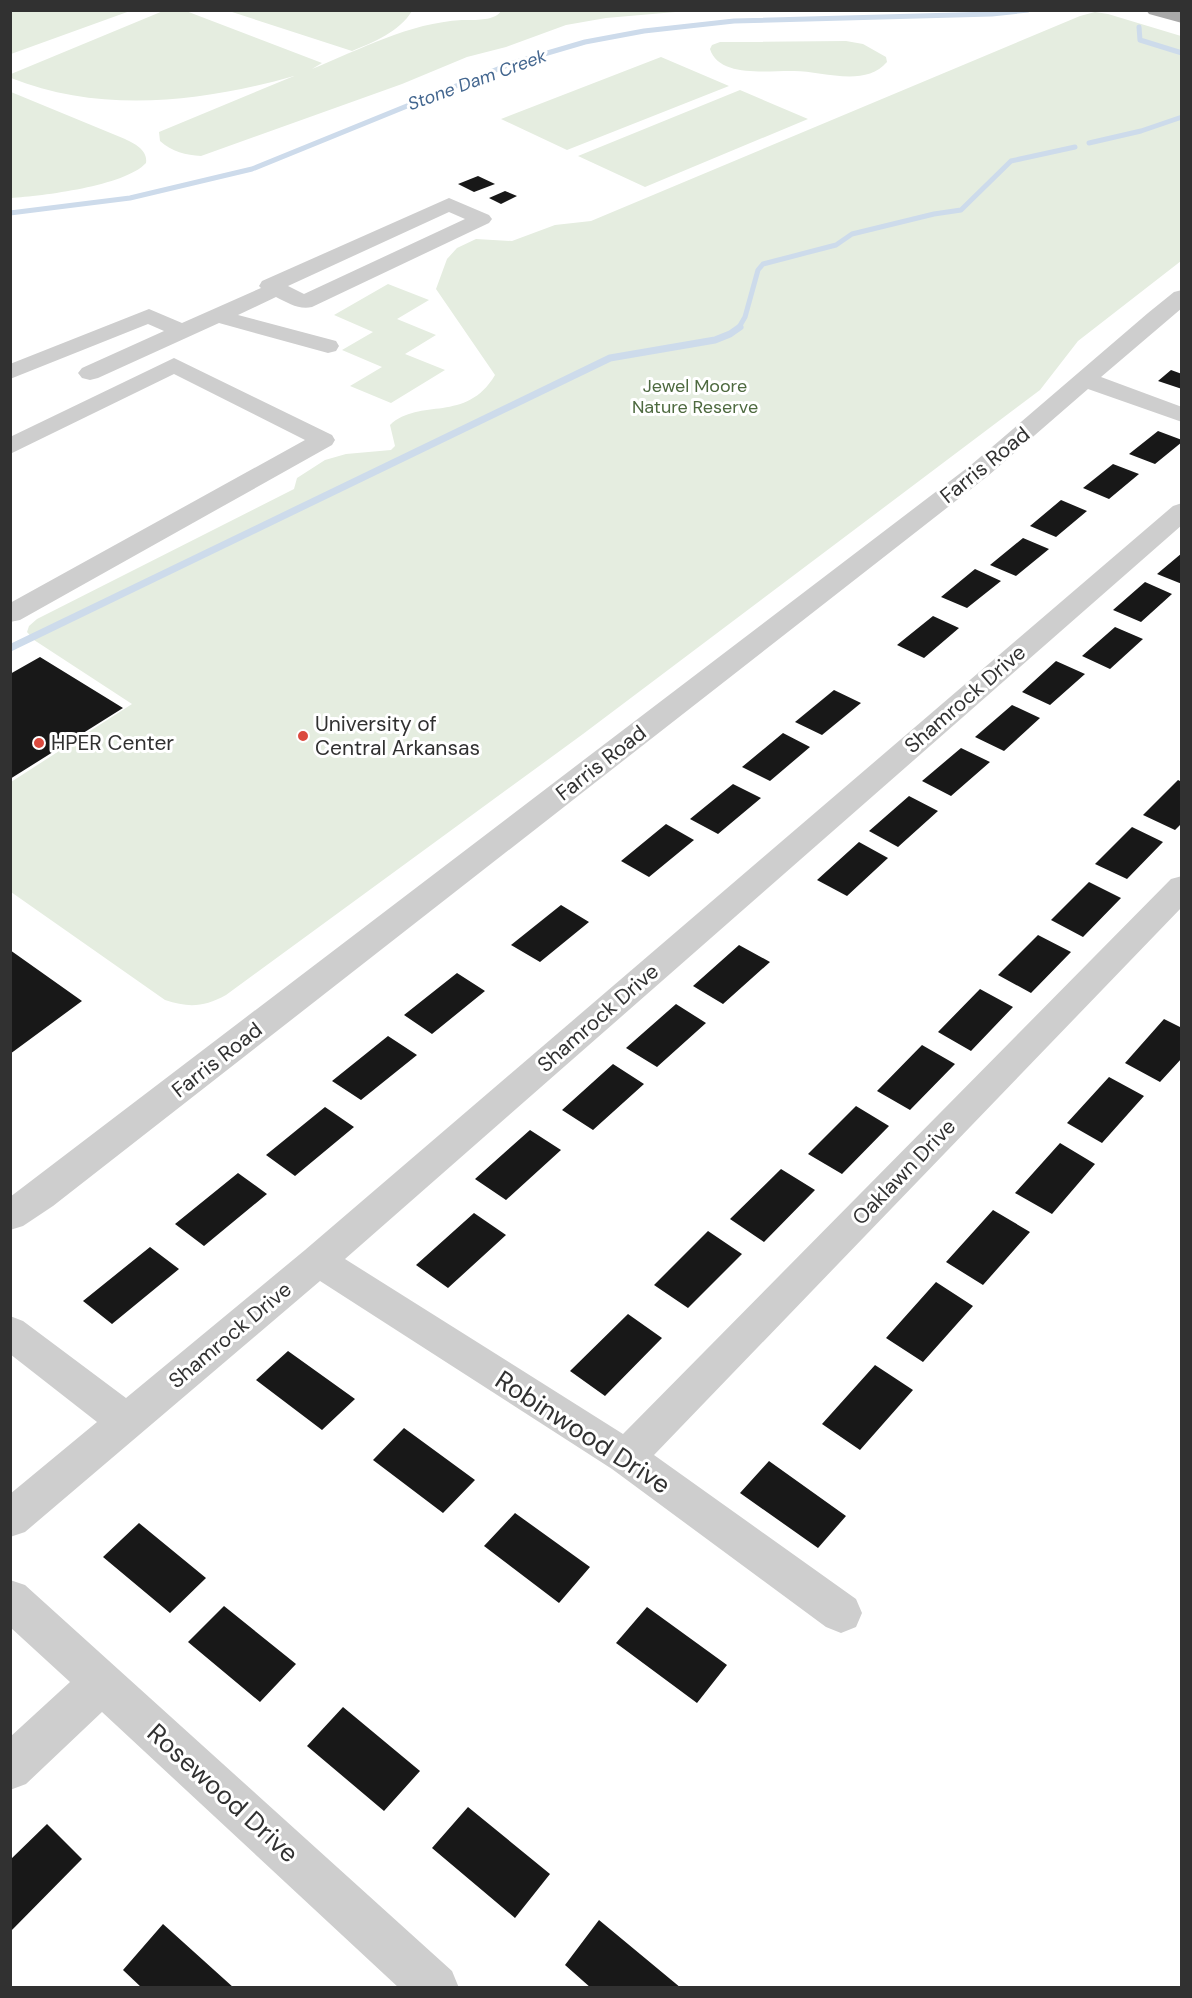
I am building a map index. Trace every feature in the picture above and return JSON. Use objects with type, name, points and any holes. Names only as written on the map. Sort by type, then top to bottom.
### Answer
[{"type":"main road","points":[[1155,10],[1182,18]]},
{"type":"street","points":[[449,204],[482,219],[388,263],[304,302],[270,286],[449,204]]},
{"type":"street","points":[[353,247],[388,263]]},
{"type":"street","points":[[90,373],[277,289]]},
{"type":"street","name":"Farris Road","points":[[10,1216],[40,1196],[1019,440],[1133,334],[1182,297]]},
{"type":"street","points":[[10,372],[149,316],[183,332]]},
{"type":"street","points":[[218,316],[328,346]]},
{"type":"street","points":[[59,354],[120,392]]},
{"type":"street","points":[[10,447],[174,365],[323,440],[10,614]]},
{"type":"street","points":[[1084,379],[1182,415]]},
{"type":"street","name":"Shamrock Drive","points":[[10,1519],[318,1261],[1182,511]]},
{"type":"street","name":"Oaklawn Drive","points":[[626,1457],[1182,887]]},
{"type":"street","name":"Robinwood Drive","points":[[318,1261],[626,1457],[841,1613]]},
{"type":"street","points":[[10,1332],[127,1422]]},
{"type":"street","name":"Rosewood Drive","points":[[10,1599],[435,1988]]},
{"type":"street","points":[[10,1768],[102,1682]]},
{"type":"green space","points":[[11,10],[130,10],[130,11],[11,54]]},
{"type":"green space","points":[[163,11],[186,11],[322,63],[312,69],[367,45],[423,26],[489,18],[501,11],[687,11],[606,18],[566,25],[506,47],[467,57],[402,84],[201,156],[185,154],[169,148],[160,141],[159,132],[294,76],[224,92],[188,98],[152,100],[80,97],[11,78],[11,74]]},
{"type":"green space","points":[[229,11],[412,11],[393,31],[352,51]]},
{"type":"green space","name":"Jewel Moore Nature Reserve","points":[[1095,12],[1181,36],[1181,261],[1078,341],[1040,390],[583,734],[218,999],[196,1005],[165,1000],[11,892],[11,782],[132,704],[34,640],[27,632],[29,626],[37,619],[294,489],[297,478],[325,460],[346,454],[391,450],[395,446],[390,425],[402,417],[415,412],[457,405],[471,400],[483,390],[495,375],[436,289],[447,259],[457,248],[476,239],[512,241],[555,225],[591,221],[1080,16]]},
{"type":"green space","points":[[846,41],[863,44],[886,57],[887,62],[878,70],[855,76],[794,71],[760,72],[735,69],[724,65],[715,59],[710,49],[712,45],[720,42]]},
{"type":"green space","points":[[661,57],[729,86],[567,150],[501,119]]},
{"type":"green space","points":[[740,90],[808,119],[645,187],[578,156]]},
{"type":"green space","points":[[11,92],[137,145],[145,154],[146,163],[135,171],[102,184],[62,192],[11,198]]},
{"type":"green space","points":[[388,284],[429,300],[397,319],[436,335],[405,354],[445,370],[391,403],[350,386],[382,367],[342,350],[373,332],[334,315]]},
{"type":"building","points":[[478,176],[495,184],[474,192],[458,184]]},
{"type":"building","points":[[505,191],[517,196],[501,204],[489,198]]},
{"type":"building","points":[[1171,370],[1182,374],[1182,389],[1158,381]]},
{"type":"building","points":[[1158,431],[1182,440],[1182,442],[1155,464],[1129,454]]},
{"type":"building","points":[[1113,464],[1139,474],[1109,499],[1083,488]]},
{"type":"building","points":[[1061,500],[1087,511],[1056,537],[1030,526]]},
{"type":"building","points":[[1023,538],[1049,549],[1016,576],[990,565]]},
{"type":"building","points":[[1182,553],[1182,584],[1157,574]]},
{"type":"building","points":[[975,569],[1001,581],[967,608],[941,597]]},
{"type":"building","points":[[1145,582],[1172,594],[1141,622],[1113,610]]},
{"type":"building","points":[[933,616],[959,628],[924,658],[897,645]]},
{"type":"building","points":[[1115,627],[1143,639],[1110,669],[1082,656]]},
{"type":"building","name":"HPER Center","points":[[40,657],[123,708],[10,779],[10,674]]},
{"type":"building","points":[[1056,661],[1085,674],[1050,705],[1022,692]]},
{"type":"building","points":[[834,690],[861,703],[822,735],[795,722]]},
{"type":"building","points":[[1012,705],[1040,718],[1004,751],[975,737]]},
{"type":"building","points":[[783,733],[810,747],[770,781],[742,767]]},
{"type":"building","points":[[961,748],[990,762],[951,796],[922,781]]},
{"type":"building","points":[[1178,780],[1182,782],[1182,823],[1175,830],[1143,815]]},
{"type":"building","points":[[733,784],[761,798],[718,834],[690,819]]},
{"type":"building","points":[[909,796],[938,811],[898,847],[869,831]]},
{"type":"building","points":[[666,824],[694,840],[649,877],[621,861]]},
{"type":"building","points":[[1132,827],[1163,842],[1127,879],[1095,864]]},
{"type":"building","points":[[859,842],[888,858],[847,896],[817,880]]},
{"type":"building","points":[[1089,882],[1121,898],[1083,937],[1051,920]]},
{"type":"building","points":[[561,905],[589,922],[540,962],[511,945]]},
{"type":"building","points":[[1038,935],[1071,952],[1031,993],[998,975]]},
{"type":"building","points":[[739,945],[770,962],[723,1004],[693,986]]},
{"type":"building","points":[[10,950],[82,1001],[10,1054]]},
{"type":"building","points":[[457,973],[485,991],[432,1034],[404,1015]]},
{"type":"building","points":[[980,989],[1013,1007],[971,1051],[938,1032]]},
{"type":"building","points":[[676,1004],[706,1023],[657,1067],[626,1048]]},
{"type":"building","points":[[1164,1019],[1182,1028],[1182,1058],[1160,1082],[1125,1063]]},
{"type":"building","points":[[388,1036],[417,1055],[361,1100],[332,1081]]},
{"type":"building","points":[[922,1045],[955,1064],[910,1110],[877,1091]]},
{"type":"building","points":[[613,1064],[644,1084],[593,1130],[562,1110]]},
{"type":"building","points":[[1109,1077],[1144,1096],[1102,1143],[1067,1123]]},
{"type":"building","points":[[856,1106],[889,1126],[842,1174],[808,1154]]},
{"type":"building","points":[[325,1107],[354,1127],[295,1176],[266,1155]]},
{"type":"building","points":[[530,1130],[561,1150],[506,1200],[475,1179]]},
{"type":"building","points":[[1060,1143],[1095,1164],[1052,1214],[1015,1193]]},
{"type":"building","points":[[781,1169],[815,1190],[764,1242],[730,1219]]},
{"type":"building","points":[[238,1173],[267,1194],[204,1246],[175,1224]]},
{"type":"building","points":[[993,1210],[1030,1232],[983,1285],[946,1262]]},
{"type":"building","points":[[474,1213],[506,1235],[448,1288],[416,1265]]},
{"type":"building","points":[[708,1231],[742,1254],[688,1308],[654,1285]]},
{"type":"building","points":[[150,1247],[179,1269],[112,1324],[83,1301]]},
{"type":"building","points":[[936,1282],[973,1306],[923,1362],[886,1338]]},
{"type":"building","points":[[628,1314],[662,1338],[605,1396],[570,1371]]},
{"type":"building","points":[[288,1351],[355,1399],[322,1430],[256,1380]]},
{"type":"building","points":[[875,1365],[913,1390],[860,1450],[822,1424]]},
{"type":"building","points":[[404,1428],[475,1480],[443,1513],[373,1460]]},
{"type":"building","points":[[769,1461],[846,1516],[818,1548],[740,1493]]},
{"type":"building","points":[[515,1513],[590,1567],[559,1603],[484,1546]]},
{"type":"building","points":[[139,1523],[206,1578],[170,1613],[103,1557]]},
{"type":"building","points":[[224,1606],[296,1664],[260,1702],[188,1642]]},
{"type":"building","points":[[647,1607],[727,1665],[697,1703],[616,1643]]},
{"type":"building","points":[[343,1707],[420,1771],[384,1811],[307,1746]]},
{"type":"building","points":[[468,1807],[550,1874],[515,1918],[432,1848]]},
{"type":"building","points":[[47,1824],[82,1859],[10,1932],[10,1860]]},
{"type":"building","points":[[599,1920],[681,1988],[591,1988],[565,1965]]},
{"type":"building","points":[[163,1924],[234,1988],[142,1988],[123,1970]]},
{"type":"waterway","name":"Stone Dam Creek","points":[[10,213],[130,198],[252,169],[510,64],[585,42],[644,31],[734,21],[992,14],[1028,10]]},
{"type":"waterway","points":[[1139,27],[1140,40],[1182,53]]},
{"type":"waterway","points":[[1089,143],[1141,131],[1182,117]]},
{"type":"waterway","points":[[739,328],[745,317],[758,270],[763,264],[836,245],[852,234],[934,214],[961,210],[1011,161],[1075,147]]},
{"type":"waterway","points":[[10,648],[610,358],[715,340],[739,328]]},
{"type":"place","name":"University of Central Arkansas","points":[[303,736]]},
{"type":"place","name":"HPER Center","points":[[39,743]]}]
